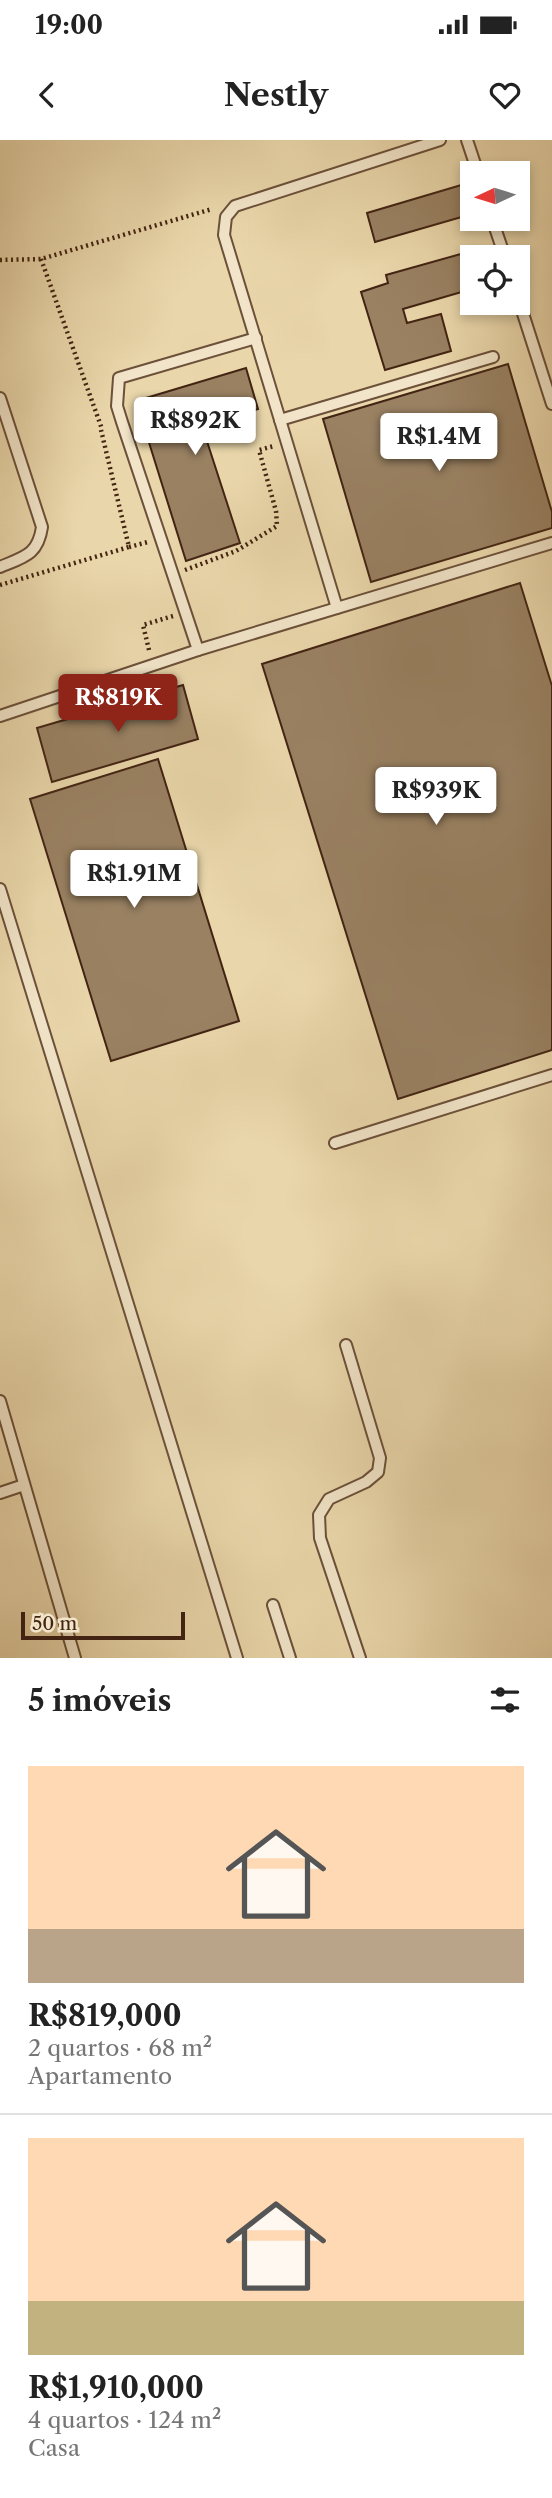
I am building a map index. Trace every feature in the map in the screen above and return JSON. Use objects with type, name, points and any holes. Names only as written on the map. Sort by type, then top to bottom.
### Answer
[{"type":"lane","points":[[337,608],[224,234],[226,217],[235,206],[440,140]]},
{"type":"lane","points":[[467,140],[474,161]]},
{"type":"lane","points":[[523,315],[552,404]]},
{"type":"lane","points":[[198,650],[122,422],[116,392],[119,378],[256,338]]},
{"type":"lane","points":[[280,420],[493,357]]},
{"type":"lane","points":[[0,398],[42,527],[40,543],[27,556],[0,568]]},
{"type":"lane","points":[[0,702],[2,716],[198,650],[552,543]]},
{"type":"lane","points":[[0,890],[237,1658]]},
{"type":"lane","points":[[335,1143],[552,1075]]},
{"type":"lane","points":[[346,1345],[380,1458],[378,1472],[366,1482],[329,1499],[319,1515],[320,1538],[360,1658]]},
{"type":"lane","points":[[0,1401],[75,1658]]},
{"type":"lane","points":[[0,1493],[24,1485]]},
{"type":"lane","points":[[274,1605],[290,1658]]},
{"type":"path","points":[[0,260],[41,259],[203,211],[235,206]]},
{"type":"path","points":[[0,585],[129,547],[101,429],[41,259]]},
{"type":"path","points":[[101,429],[122,422]]},
{"type":"path","points":[[174,574],[236,551],[277,526],[276,511],[259,450],[287,443]]},
{"type":"path","points":[[153,667],[143,625],[177,615]]},
{"type":"building","points":[[460,185],[460,217],[375,242],[367,213]]},
{"type":"building","points":[[460,254],[460,292],[403,309],[407,323],[441,314],[451,351],[385,370],[361,292],[388,283],[386,275]]},
{"type":"building","points":[[508,364],[552,512],[552,528],[371,582],[323,419]]},
{"type":"building","points":[[246,368],[258,409],[202,426],[240,543],[186,561],[136,401]]},
{"type":"building","points":[[520,583],[552,686],[552,1050],[398,1099],[262,664]]},
{"type":"building","points":[[183,685],[198,739],[52,782],[37,728]]},
{"type":"building","points":[[158,759],[239,1021],[111,1061],[30,799]]}]
